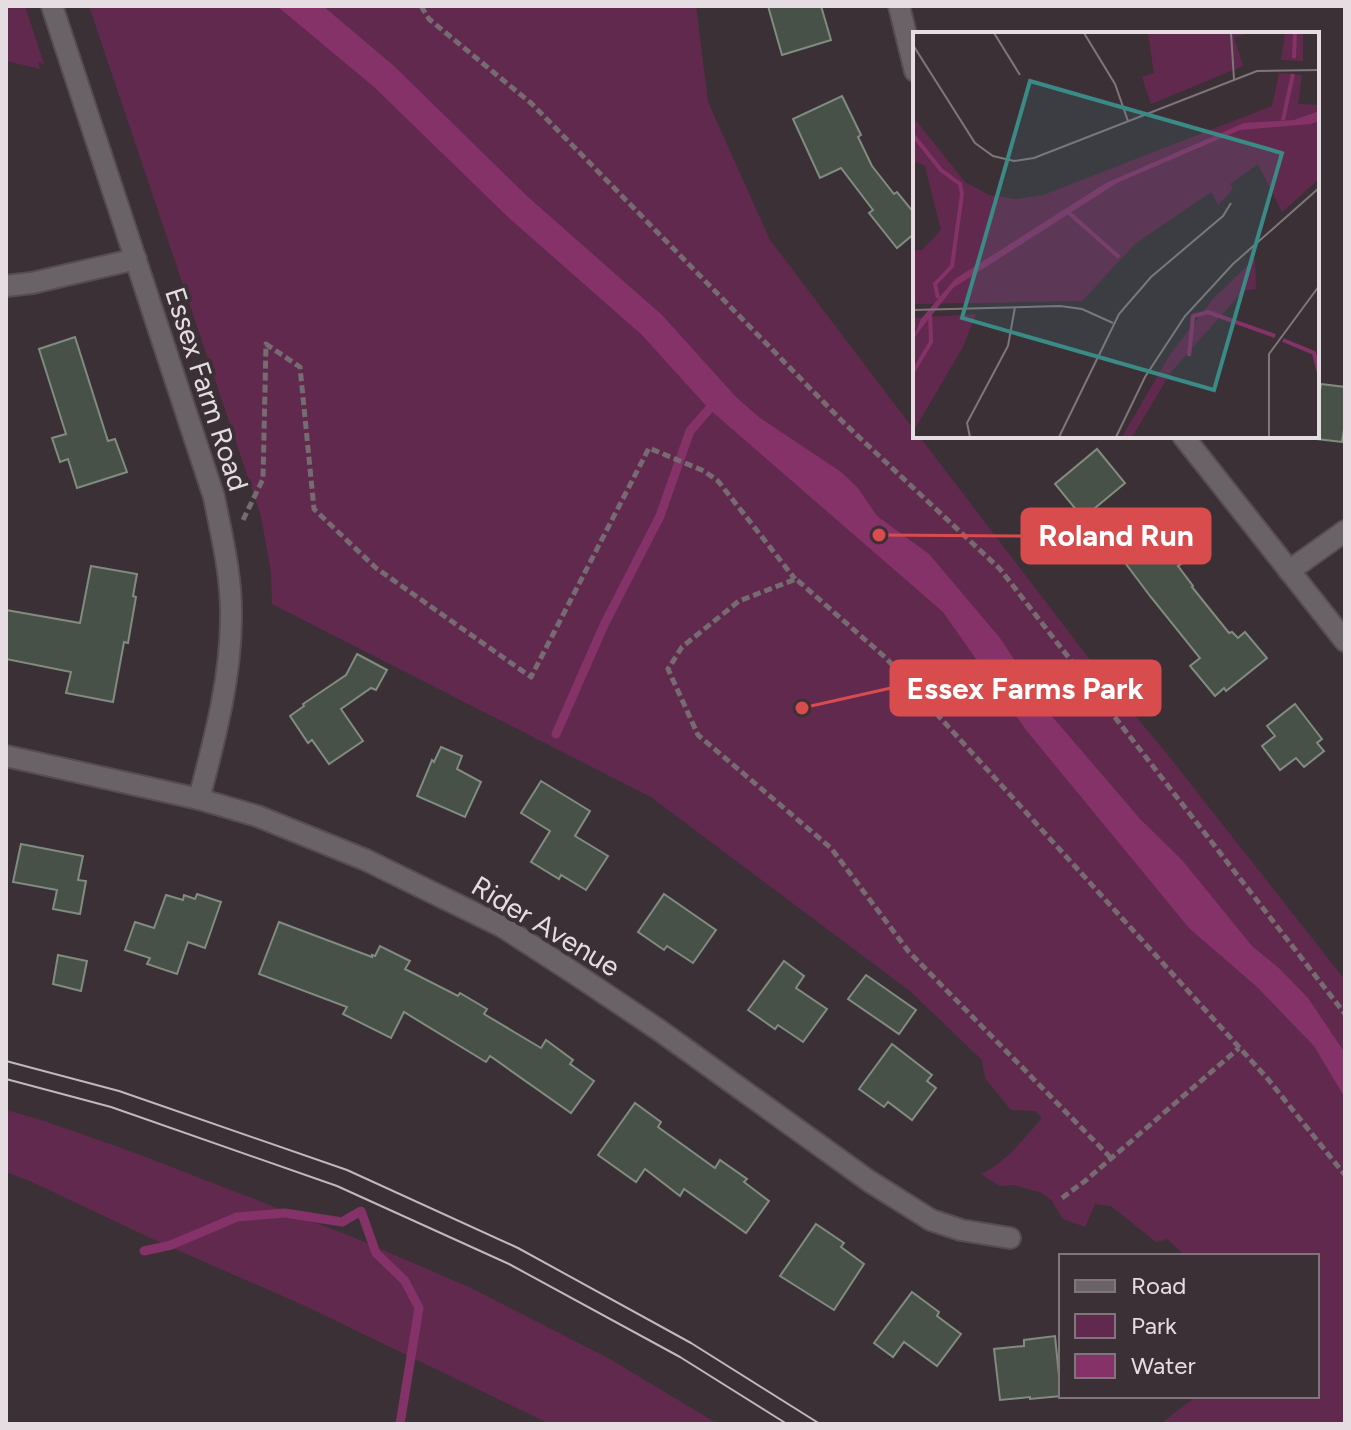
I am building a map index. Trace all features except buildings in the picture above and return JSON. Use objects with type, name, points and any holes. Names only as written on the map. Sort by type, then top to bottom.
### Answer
[{"type":"street","name":"Essex Farm Road","points":[[52,6],[214,497],[224,547],[231,617],[228,664],[199,799]]},
{"type":"street","points":[[899,6],[913,63]]},
{"type":"street","points":[[6,286],[136,259]]},
{"type":"street","points":[[1185,438],[1345,641]]},
{"type":"street","points":[[1289,571],[1345,531]]},
{"type":"street","name":"Rider Avenue","points":[[6,756],[199,799],[257,816],[366,860],[503,927],[659,1030],[869,1181],[931,1220],[961,1230],[1010,1238]]},
{"type":"path","points":[[421,6],[429,19],[532,104],[844,423],[1000,569],[1345,1014]]},
{"type":"path","points":[[224,547],[247,513],[263,479],[266,344],[300,367],[314,509],[376,568],[531,677],[649,448],[704,471],[718,481],[796,579],[886,658],[1267,1078],[1345,1175]]},
{"type":"path","points":[[796,579],[739,601],[682,647],[668,669],[698,735],[831,848],[909,952],[1111,1158]]},
{"type":"path","points":[[1062,1198],[1239,1048]]},
{"type":"green space","points":[[6,6],[25,6],[44,64],[38,62],[40,69],[6,61]]},
{"type":"green space","points":[[89,6],[696,6],[708,102],[770,240],[913,428],[913,438],[921,438],[1100,673],[1345,980],[1345,1424],[1160,1424],[1194,1398],[1319,1398],[1319,1254],[1183,1254],[1168,1239],[1156,1242],[1111,1206],[1095,1204],[1085,1227],[1063,1219],[1052,1201],[1042,1193],[1014,1185],[1000,1186],[981,1174],[1007,1157],[1042,1118],[1035,1111],[1011,1110],[985,1078],[982,1060],[910,991],[651,797],[272,604],[271,572],[261,516]]},
{"type":"green space","points":[[6,1110],[130,1151],[355,1238],[471,1288],[608,1358],[718,1424],[550,1424],[303,1305],[6,1172]]},
{"type":"water","points":[[277,6],[323,6],[394,66],[528,197],[662,315],[736,397],[760,418],[841,472],[858,488],[877,516],[929,554],[1000,638],[1050,714],[1141,820],[1182,860],[1252,946],[1308,998],[1345,1053],[1345,1098],[1314,1046],[1257,987],[1189,928],[1026,730],[943,612],[709,409],[642,335],[509,218],[374,87]]},
{"type":"waterway","points":[[556,734],[604,625],[660,516],[690,431],[717,400]]},
{"type":"waterway","points":[[144,1251],[171,1245],[237,1217],[285,1213],[342,1222],[361,1211],[376,1253],[405,1281],[419,1308],[400,1424]]},
{"type":"tram line","points":[[6,1061],[119,1091],[347,1170],[518,1248],[691,1343],[820,1424]]},
{"type":"tram line","points":[[6,1079],[111,1107],[337,1186],[509,1264],[680,1357],[787,1424]]},
{"type":"place","name":"Roland Run","points":[[879,535]]},
{"type":"place","name":"Essex Farms Park","points":[[802,708]]}]
